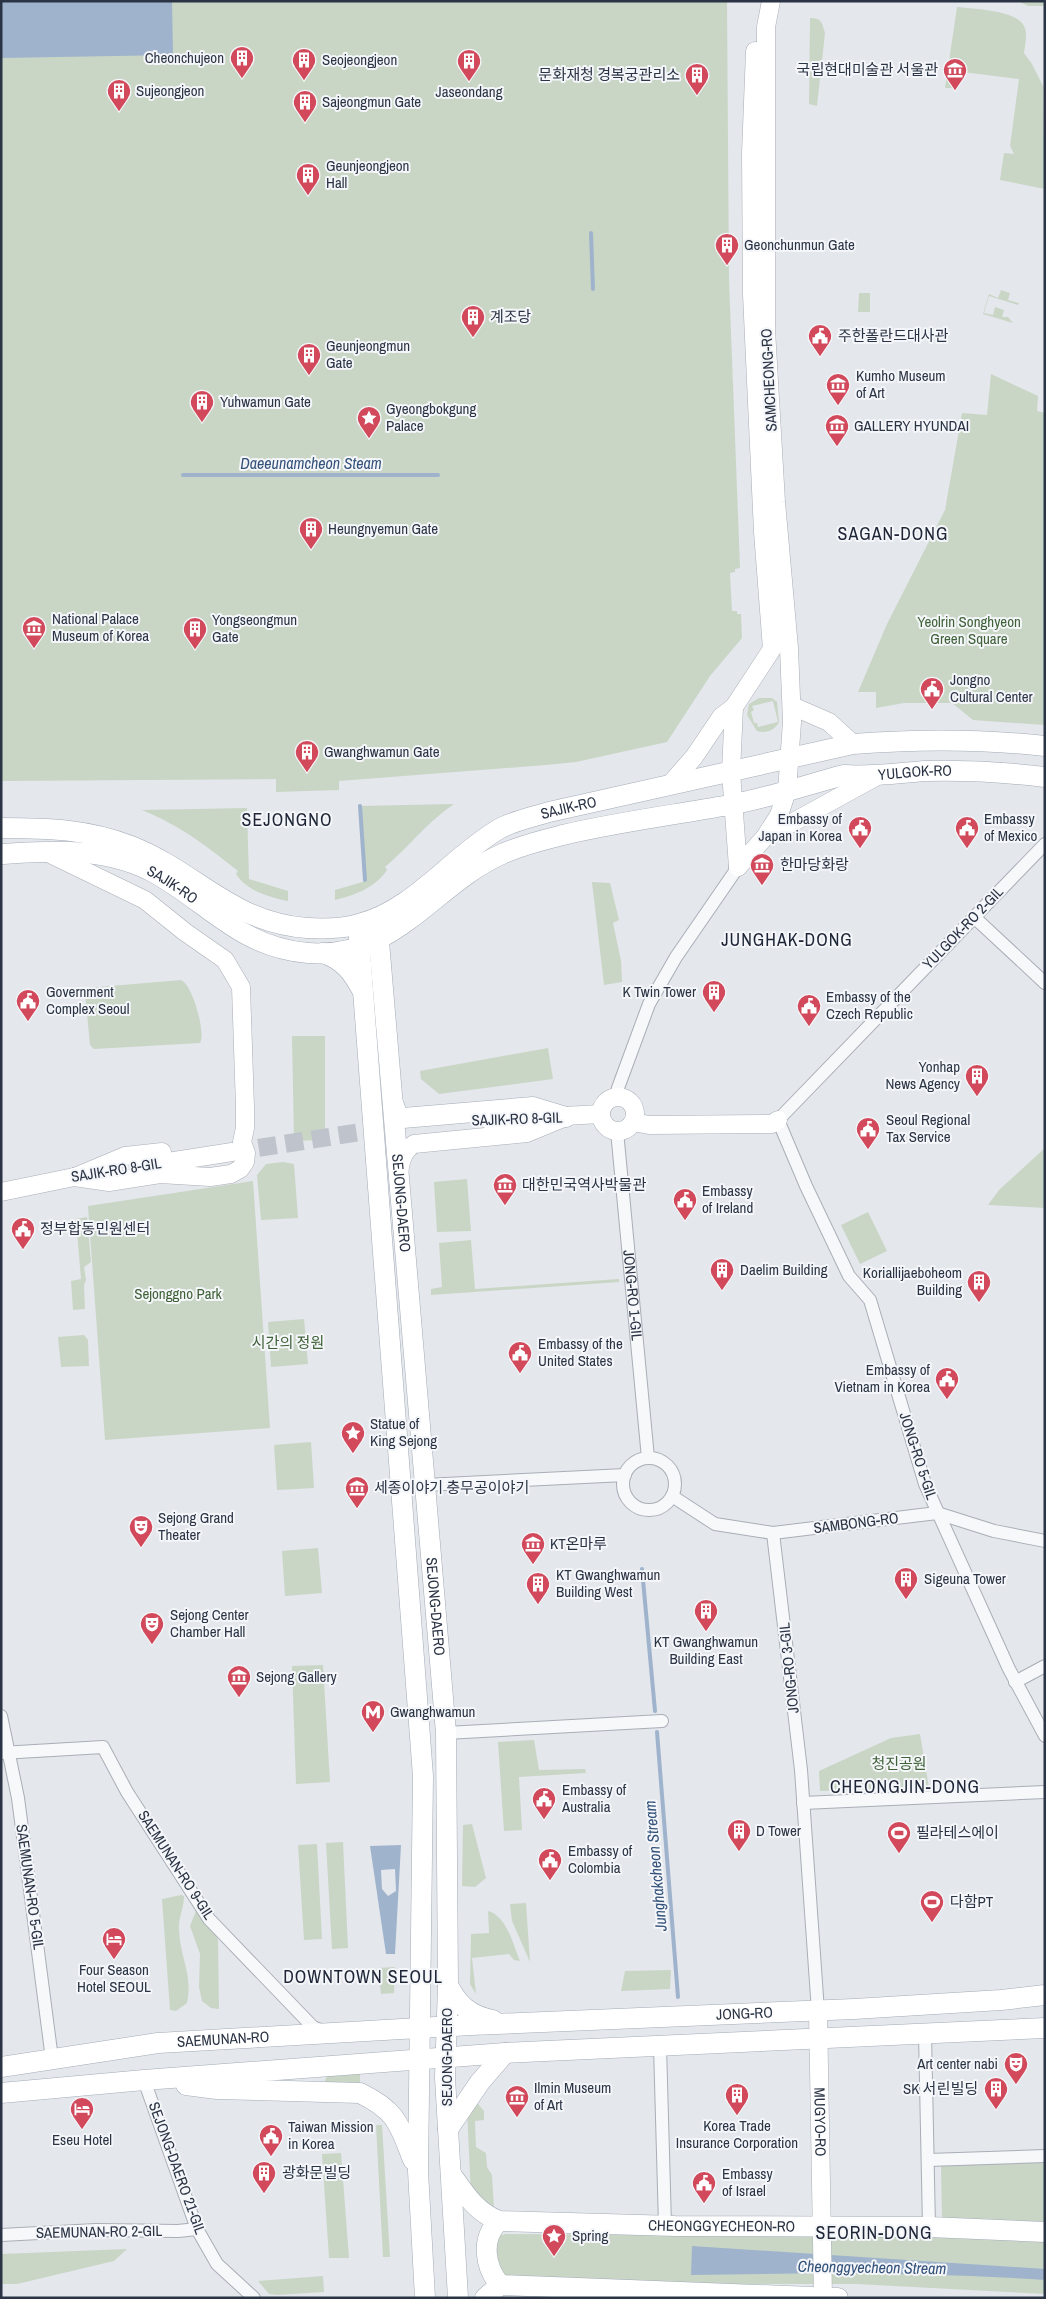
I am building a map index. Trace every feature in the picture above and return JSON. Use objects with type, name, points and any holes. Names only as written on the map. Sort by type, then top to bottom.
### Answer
[{"type":"main road","name":"YULGOK-RO","points":[[788,759],[854,744],[921,740],[1006,742],[1045,746]]},
{"type":"main road","name":"SAJIK-RO","points":[[1,828],[72,830],[112,839],[147,853],[229,904],[268,922],[309,928],[333,929],[358,925],[377,918],[410,898],[459,857],[500,828],[549,812],[672,782],[731,772],[788,759]]},
{"type":"main road","name":"YULGOK-RO","points":[[787,791],[844,775],[860,776],[987,770],[1045,777]]},
{"type":"main road","name":"SAJIK-RO","points":[[1,854],[45,851],[81,852],[131,863],[169,883],[246,936],[281,948],[309,953],[323,953],[360,946],[399,928],[476,867],[512,849],[618,823],[732,805],[787,791]]},
{"type":"main road","name":"SEJONG-DAERO","points":[[377,918],[446,1733],[448,1985],[444,2057],[458,2298]]},
{"type":"main road","name":"SEJONG-DAERO","points":[[358,925],[365,996],[423,1776],[418,2171],[426,2298]]},
{"type":"main road","points":[[323,953],[341,961],[349,968],[365,996]]},
{"type":"main road","points":[[393,1103],[398,1116],[403,1118],[533,1107],[566,1117]]},
{"type":"main road","points":[[448,1985],[458,2003],[471,2013],[481,2018],[511,2024]]},
{"type":"main road","name":"JONG-RO","points":[[445,2026],[818,2010],[1000,2000],[1045,1995]]},
{"type":"main road","name":"SAEMUNAN-RO","points":[[1,2067],[158,2043],[445,2026]]},
{"type":"main road","name":"JONG-RO","points":[[444,2057],[1045,2028]]},
{"type":"main road","points":[[448,2129],[480,2082],[505,2053]]},
{"type":"main road","points":[[1,2093],[444,2057]]},
{"type":"main road","points":[[144,2080],[217,2089],[360,2093],[380,2103],[393,2114],[418,2171]]},
{"type":"main road","points":[[418,2171],[420,2123],[425,2111],[431,2107],[442,2112],[448,2129]]},
{"type":"main road","name":"CHEONGGYECHEON-RO","points":[[451,2174],[473,2205],[486,2216],[499,2221],[823,2230],[929,2227],[1045,2232]]},
{"type":"main road","points":[[499,2221],[489,2234],[486,2254],[491,2272],[500,2285]]},
{"type":"main road","points":[[485,2298],[500,2285],[576,2293],[827,2294]]},
{"type":"street","name":"SAMCHEONG-RO","points":[[672,782],[694,757],[721,717],[734,706],[772,648],[763,532],[751,277],[753,75],[762,1]]},
{"type":"street","name":"SAMCHEONG-RO","points":[[765,837],[779,815],[787,791],[792,706],[789,648],[776,502],[766,330],[766,27],[771,1]]},
{"type":"street","points":[[734,706],[731,772],[738,867]]},
{"type":"street","points":[[792,706],[829,722],[854,744]]},
{"type":"street","points":[[618,1097],[618,1088],[649,1004],[676,957],[738,867],[765,837],[836,796],[880,774]]},
{"type":"street","name":"YULGOK-RO 2-GIL","points":[[778,1120],[1045,844]]},
{"type":"street","name":"SAJIK-RO 8-GIL","points":[[1,1192],[237,1147],[245,1128],[241,987],[225,960],[185,932],[145,900],[45,851]]},
{"type":"street","points":[[974,917],[1045,983]]},
{"type":"street","points":[[618,1097],[631,1103],[634,1119],[626,1129],[617,1131],[604,1124],[601,1114],[608,1100],[618,1097]]},
{"type":"street","name":"SAJIK-RO 8-GIL","points":[[433,1121],[566,1117],[601,1114]]},
{"type":"street","points":[[399,1175],[401,1160],[406,1151],[414,1144],[527,1133],[566,1117]]},
{"type":"street","points":[[634,1119],[771,1117],[778,1120]]},
{"type":"street","name":"JONG-RO 5-GIL","points":[[778,1120],[806,1186],[849,1276],[870,1300],[925,1484],[1016,1682],[1045,1736]]},
{"type":"street","name":"JONG-RO 1-GIL","points":[[617,1131],[648,1458]]},
{"type":"street","points":[[648,1458],[659,1460],[672,1472],[675,1480],[672,1496],[657,1509],[642,1509],[635,1505],[625,1492],[625,1476],[630,1466],[648,1458]]},
{"type":"street","points":[[425,1485],[625,1476]]},
{"type":"street","name":"SAMBONG-RO","points":[[672,1496],[715,1524],[773,1533],[937,1513],[994,1531],[1045,1542]]},
{"type":"street","name":"JONG-RO 3-GIL","points":[[773,1533],[803,1803],[818,2010]]},
{"type":"street","points":[[1016,1682],[1045,1666]]},
{"type":"street","name":"SAEMUNAN-RO 5-GIL","points":[[1,1716],[33,1903],[52,2059]]},
{"type":"street","points":[[446,1733],[662,1721]]},
{"type":"street","name":"SAEMUNAN-RO 9-GIL","points":[[6,1753],[103,1747],[127,1792],[210,1919],[313,2027],[328,2033]]},
{"type":"street","points":[[803,1803],[1045,1792]]},
{"type":"street","name":"MUGYO-RO","points":[[818,2010],[823,2230],[827,2294]]},
{"type":"street","points":[[926,2034],[929,2227]]},
{"type":"street","points":[[660,2046],[665,2225]]},
{"type":"street","name":"SEJONG-DAERO 21-GIL","points":[[144,2080],[197,2230],[217,2264],[254,2298]]},
{"type":"street","points":[[928,2160],[1045,2156]]},
{"type":"street","name":"SAEMUNAN-RO 2-GIL","points":[[1,2235],[96,2230],[197,2230]]},
{"type":"green space","name":"Gyeongbokgung Palace","points":[[1,1],[727,1],[729,280],[740,568],[730,573],[732,611],[737,611],[737,614],[741,614],[742,638],[710,676],[667,742],[576,762],[339,781],[339,790],[276,792],[276,779],[1,781]]},
{"type":"green space","points":[[1018,1],[1045,1],[1045,6],[1028,6]]},
{"type":"green space","points":[[957,7],[1004,13],[1020,21],[1024,26],[1026,36],[1024,53],[1043,86],[1045,189],[1000,180],[1004,153],[1014,154],[1010,146],[1019,79],[955,71],[952,88],[945,88]]},
{"type":"green space","points":[[810,18],[821,22],[825,33],[817,106],[809,104]]},
{"type":"green space","points":[[1001,290],[1010,293],[1008,300],[1019,303],[1018,305],[989,296],[984,313],[993,315],[995,307],[1004,310],[1002,317],[1008,317],[1013,323],[983,314],[989,294],[998,298]]},
{"type":"green space","points":[[859,293],[870,293],[870,312],[858,312]]},
{"type":"green space","name":"Yeolrin Songhyeon Green Square","points":[[991,374],[1038,396],[1037,411],[1045,413],[1045,725],[973,720],[952,703],[904,703],[876,708],[876,692],[858,692],[887,624],[945,510],[962,413],[987,415]]},
{"type":"green space","points":[[759,698],[772,698],[777,702],[779,722],[777,725],[767,732],[757,731],[747,715],[749,704]],"holes":[[[773,701],[778,722],[758,727],[757,723],[754,723],[751,712],[754,710],[752,706]]]},
{"type":"green space","points":[[454,804],[435,819],[385,867],[387,870],[377,882],[350,896],[335,900],[335,890],[366,881],[361,806]]},
{"type":"green space","points":[[247,808],[249,879],[288,891],[288,901],[252,889],[236,874],[238,871],[203,844],[181,829],[142,810]]},
{"type":"green space","points":[[592,882],[610,883],[619,920],[613,923],[621,961],[622,982],[604,985]]},
{"type":"green space","points":[[181,980],[186,984],[194,1000],[200,1020],[200,1043],[94,1049],[90,1045],[85,992],[87,988]]},
{"type":"green space","points":[[292,1036],[325,1036],[325,1140],[294,1141]]},
{"type":"green space","points":[[548,1048],[553,1079],[439,1094],[421,1079],[420,1071]]},
{"type":"green space","points":[[1045,1148],[1045,1208],[988,1205],[999,1190]]},
{"type":"green space","points":[[283,1162],[294,1164],[298,1218],[261,1220],[257,1175],[266,1164]]},
{"type":"green space","points":[[467,1179],[471,1231],[437,1232],[434,1182]]},
{"type":"green space","name":"Sejonggno Park","points":[[253,1181],[270,1428],[105,1440],[88,1206]]},
{"type":"green space","points":[[868,1212],[887,1251],[860,1264],[841,1225]]},
{"type":"green space","points":[[87,1217],[91,1262],[84,1267],[86,1280],[84,1285],[85,1309],[73,1310],[71,1281],[81,1279],[76,1219]]},
{"type":"green space","points":[[471,1240],[475,1289],[619,1279],[619,1282],[431,1295],[431,1289],[442,1287],[439,1243]]},
{"type":"green space","name":"시간의 정원","points":[[304,1319],[308,1364],[271,1367],[268,1322]]},
{"type":"green space","points":[[84,1335],[88,1340],[89,1366],[61,1367],[58,1337]]},
{"type":"green space","points":[[311,1442],[314,1488],[277,1490],[274,1445]]},
{"type":"green space","points":[[318,1548],[322,1593],[285,1596],[282,1551]]},
{"type":"green space","points":[[323,1665],[330,1782],[296,1784],[292,1666]]},
{"type":"green space","name":"청진공원","points":[[920,1734],[929,1788],[820,1791],[819,1771],[891,1738]]},
{"type":"green space","points":[[534,1740],[539,1770],[585,1769],[586,1773],[519,1777],[522,1830],[504,1831],[498,1742]]},
{"type":"green space","points":[[472,1824],[486,1878],[475,1887],[462,1886],[463,1825]]},
{"type":"green space","points":[[343,1842],[348,1948],[332,1949],[326,1843]]},
{"type":"green space","points":[[317,1844],[322,1939],[304,1940],[298,1845]]},
{"type":"green space","points":[[184,1896],[179,1930],[187,1975],[188,1993],[187,2003],[176,2011],[170,2010],[162,1899]]},
{"type":"green space","points":[[199,1903],[209,1919],[218,1940],[219,2009],[211,2008],[202,2001],[199,1987],[200,1954],[190,1926]]},
{"type":"green space","points":[[526,1903],[530,1962],[512,1921],[510,1904]]},
{"type":"green space","points":[[488,1911],[495,1914],[505,1925],[520,1961],[514,1960],[509,1954],[472,1958],[476,1994],[470,1984],[471,1934],[489,1933]]},
{"type":"green space","points":[[395,1967],[394,1993],[381,1994],[378,1968]]},
{"type":"green space","points":[[671,1970],[670,1989],[621,1991],[625,1971]]},
{"type":"green space","points":[[360,2070],[360,2087],[326,2083],[325,2081],[327,2075]]},
{"type":"green space","points":[[478,2104],[484,2111],[484,2120],[475,2121],[476,2147],[486,2153],[487,2167],[492,2175],[494,2209],[471,2195],[467,2110],[471,2105]]},
{"type":"green space","points":[[376,2125],[382,2125],[390,2257],[383,2257]]},
{"type":"green space","points":[[341,2153],[349,2258],[329,2258],[322,2154]]},
{"type":"green space","points":[[1045,2161],[1045,2223],[942,2219],[941,2166]]},
{"type":"green space","points":[[506,2234],[971,2237],[1045,2240],[1045,2294],[856,2284],[647,2284],[503,2279],[492,2245],[498,2236]]},
{"type":"green space","points":[[127,2249],[114,2261],[17,2284],[1,2284],[1,2254]]},
{"type":"green space","points":[[323,2276],[324,2292],[269,2294],[258,2281]]},
{"type":"water","points":[[1,1],[172,1],[173,55],[1,58]]},
{"type":"water","points":[[401,1845],[395,1954],[386,1954],[370,1846]],"holes":[[[395,1869],[396,1891],[388,1896],[382,1889],[381,1870]]]},
{"type":"water","name":"Cheonggyecheon Stream","points":[[692,2246],[1045,2269],[1045,2280],[868,2274],[691,2275]]},
{"type":"waterway","points":[[591,233],[593,289]]},
{"type":"waterway","name":"Daeeunamcheon Steam","points":[[183,475],[438,475]]},
{"type":"waterway","points":[[360,806],[365,880]]},
{"type":"waterway","name":"Junghakcheon Stream","points":[[642,1569],[655,1711]]},
{"type":"waterway","name":"Junghakcheon Stream","points":[[657,1732],[678,1997]]},
{"type":"tunnel","points":[[232,1152],[387,1128]]},
{"type":"place","name":"Cheonchujeon","points":[[242,79]]},
{"type":"place","name":"Seojeongjeon","points":[[304,81]]},
{"type":"place","name":"Jaseondang","points":[[469,82]]},
{"type":"place","name":"국립현대미술관 서울관","points":[[955,91]]},
{"type":"place","name":"문화재청 경복궁관리소","points":[[697,96]]},
{"type":"place","name":"Sujeongjeon","points":[[119,112]]},
{"type":"place","name":"Sajeongmun Gate","points":[[305,123]]},
{"type":"place","name":"Geunjeongjeon Hall","points":[[308,196]]},
{"type":"place","name":"Geonchunmun Gate","points":[[727,266]]},
{"type":"place","name":"계조당","points":[[473,338]]},
{"type":"place","name":"주한폴란드대사관","points":[[820,357]]},
{"type":"place","name":"Geunjeongmun Gate","points":[[309,376]]},
{"type":"place","name":"Kumho Museum of Art","points":[[838,406]]},
{"type":"place","name":"Yuhwamun Gate","points":[[202,423]]},
{"type":"place","name":"Gyeongbokgung Palace","points":[[369,439]]},
{"type":"place","name":"GALLERY HYUNDAI","points":[[837,447]]},
{"type":"place","name":"Heungnyemun Gate","points":[[311,550]]},
{"type":"place","name":"National Palace Museum of Korea","points":[[34,649]]},
{"type":"place","name":"Yongseongmun Gate","points":[[195,650]]},
{"type":"place","name":"Jongno Cultural Center","points":[[932,710]]},
{"type":"place","name":"Gwanghwamun Gate","points":[[307,773]]},
{"type":"place","name":"Embassy of Japan in Korea","points":[[860,849]]},
{"type":"place","name":"Embassy of Mexico","points":[[967,849]]},
{"type":"place","name":"한마당화랑","points":[[762,886]]},
{"type":"place","name":"K Twin Tower","points":[[714,1013]]},
{"type":"place","name":"Government Complex Seoul","points":[[28,1022]]},
{"type":"place","name":"Embassy of the Czech Republic","points":[[809,1027]]},
{"type":"place","name":"Yonhap News Agency","points":[[977,1097]]},
{"type":"place","name":"Seoul Regional Tax Service","points":[[868,1150]]},
{"type":"place","name":"대한민국역사박물관","points":[[505,1206]]},
{"type":"place","name":"Embassy of Ireland","points":[[685,1221]]},
{"type":"place","name":"정부합동민원센터","points":[[23,1250]]},
{"type":"place","name":"Daelim Building","points":[[722,1291]]},
{"type":"place","name":"Koriallijaeboheom Building","points":[[979,1303]]},
{"type":"place","name":"Embassy of the United States","points":[[520,1374]]},
{"type":"place","name":"Embassy of Vietnam in Korea","points":[[947,1400]]},
{"type":"place","name":"Statue of King Sejong","points":[[353,1454]]},
{"type":"place","name":"세종이야기 충무공이야기","points":[[357,1509]]},
{"type":"place","name":"Sejong Grand Theater","points":[[141,1548]]},
{"type":"place","name":"KT온마루","points":[[533,1565]]},
{"type":"place","name":"Sigeuna Tower","points":[[906,1600]]},
{"type":"place","name":"KT Gwanghwamun Building West","points":[[538,1605]]},
{"type":"place","name":"KT Gwanghwamun Building East","points":[[706,1632]]},
{"type":"place","name":"Sejong Center Chamber Hall","points":[[152,1645]]},
{"type":"place","name":"Sejong Gallery","points":[[239,1698]]},
{"type":"place","name":"Gwanghwamun","points":[[373,1733]]},
{"type":"place","name":"Embassy of Australia","points":[[544,1820]]},
{"type":"place","name":"D Tower","points":[[739,1852]]},
{"type":"place","name":"필라테스에이","points":[[899,1854]]},
{"type":"place","name":"Embassy of Colombia","points":[[550,1881]]},
{"type":"place","name":"다함PT","points":[[932,1923]]},
{"type":"place","name":"Four Season Hotel SEOUL","points":[[114,1960]]},
{"type":"place","name":"Art center nabi","points":[[1016,2085]]},
{"type":"place","name":"SK 서린빌딩","points":[[996,2110]]},
{"type":"place","name":"Korea Trade Insurance Corporation","points":[[737,2116]]},
{"type":"place","name":"Ilmin Museum of Art","points":[[517,2118]]},
{"type":"place","name":"Eseu Hotel","points":[[82,2130]]},
{"type":"place","name":"Taiwan Mission in Korea","points":[[271,2157]]},
{"type":"place","name":"광화문빌딩","points":[[264,2194]]},
{"type":"place","name":"Embassy of Israel","points":[[704,2204]]},
{"type":"place","name":"Spring","points":[[554,2257]]},
{"type":"district","name":"SAGAN-DONG","points":[[893,534]]},
{"type":"district","name":"SEJONGNO","points":[[287,820]]},
{"type":"district","name":"JUNGHAK-DONG","points":[[787,940]]},
{"type":"district","name":"CHEONGJIN-DONG","points":[[905,1787]]},
{"type":"district","name":"DOWNTOWN SEOUL","points":[[363,1977]]},
{"type":"district","name":"SEORIN-DONG","points":[[874,2233]]}]
